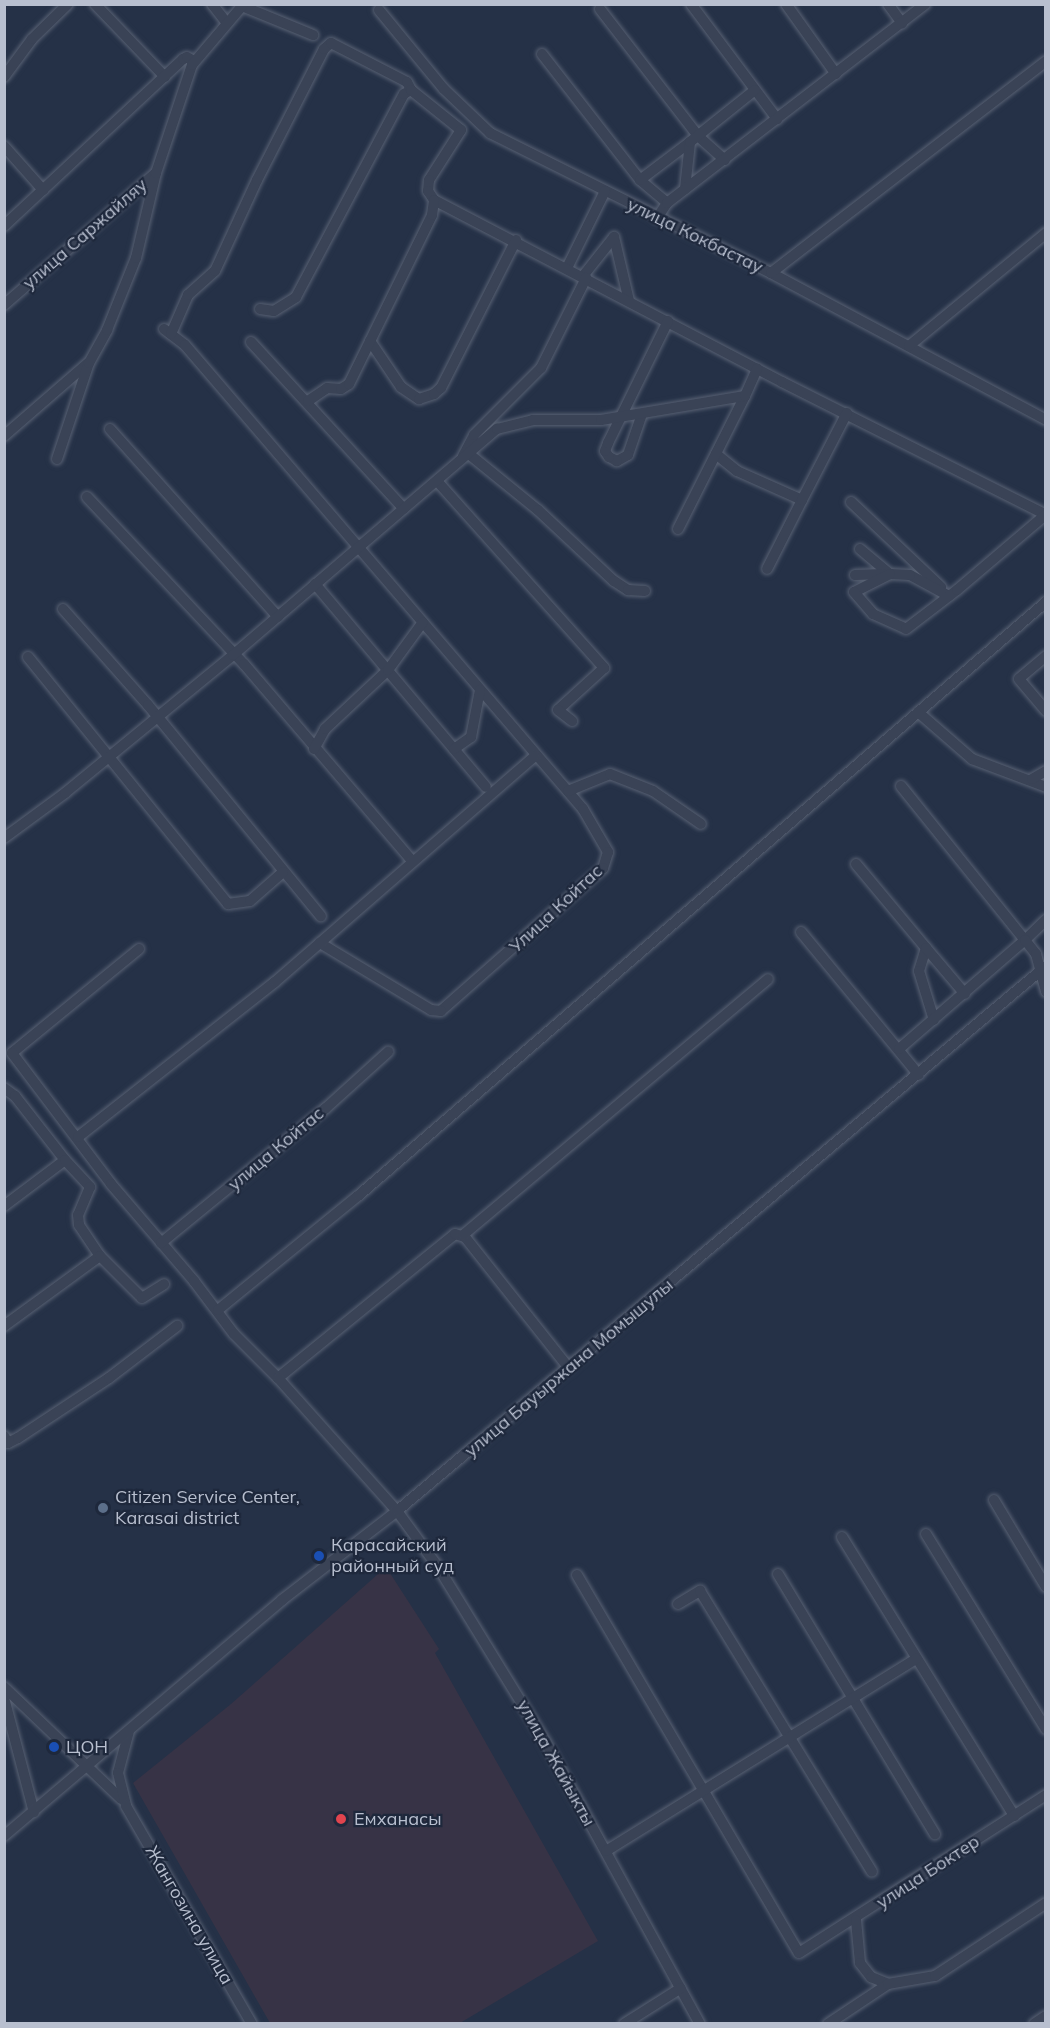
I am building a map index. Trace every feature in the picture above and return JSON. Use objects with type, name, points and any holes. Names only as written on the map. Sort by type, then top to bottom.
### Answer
[{"type":"street","points":[[4,77],[32,39],[68,4]]},
{"type":"street","points":[[95,4],[165,77]]},
{"type":"street","points":[[212,4],[227,23]]},
{"type":"street","points":[[691,4],[777,119]]},
{"type":"street","points":[[786,4],[836,74]]},
{"type":"street","points":[[888,4],[902,23]]},
{"type":"street","points":[[657,218],[667,203],[925,4]]},
{"type":"street","points":[[243,5],[313,35]]},
{"type":"street","name":"улица Саржайляу","points":[[4,305],[156,173],[194,61],[243,5]]},
{"type":"street","points":[[600,9],[694,139],[725,160]]},
{"type":"street","name":"улица Кокбастау","points":[[379,10],[403,42],[473,120],[490,133],[771,273],[1045,419]]},
{"type":"street","points":[[78,1137],[320,943],[535,756],[360,547],[184,345],[167,332],[188,295],[215,271],[237,220],[327,45],[337,45],[398,77],[461,130]]},
{"type":"street","points":[[542,54],[639,180],[667,203]]},
{"type":"street","points":[[4,226],[187,57],[194,61]]},
{"type":"street","points":[[771,273],[1046,61]]},
{"type":"street","points":[[260,309],[274,311],[296,297],[381,134],[404,94],[411,90]]},
{"type":"street","points":[[639,180],[755,90]]},
{"type":"street","points":[[473,120],[461,130],[429,180],[428,191],[434,200],[516,240],[757,369],[1045,515],[906,629],[895,626],[873,614],[854,592],[890,574]]},
{"type":"street","points":[[686,189],[694,139]]},
{"type":"street","points":[[4,146],[43,190]]},
{"type":"street","points":[[57,459],[88,363],[107,330],[136,258],[156,173]]},
{"type":"street","points":[[567,268],[605,191]]},
{"type":"street","points":[[308,401],[327,388],[341,389],[349,384],[432,215],[434,200]]},
{"type":"street","points":[[909,346],[1046,234]]},
{"type":"street","points":[[465,457],[474,435],[541,368],[584,277],[615,237],[629,301]]},
{"type":"street","points":[[370,341],[401,387],[419,399],[434,394],[441,388],[516,240]]},
{"type":"street","points":[[642,414],[628,455],[617,461],[605,451],[668,321]]},
{"type":"street","points":[[251,342],[308,401],[404,509]]},
{"type":"street","points":[[4,436],[88,363]]},
{"type":"street","points":[[678,530],[757,369]]},
{"type":"street","points":[[4,838],[111,756],[233,655],[496,429],[533,420],[621,417],[745,396]]},
{"type":"street","points":[[767,569],[847,413]]},
{"type":"street","points":[[110,429],[278,617]]},
{"type":"street","points":[[716,454],[737,471],[802,500]]},
{"type":"street","points":[[465,457],[538,510],[543,519],[614,580],[628,590],[645,591]]},
{"type":"street","points":[[437,481],[587,653],[604,668],[558,710],[572,721]]},
{"type":"street","points":[[87,497],[233,655],[412,861]]},
{"type":"street","points":[[851,502],[949,596]]},
{"type":"street","points":[[860,549],[890,574]]},
{"type":"street","points":[[855,575],[910,575],[949,596]]},
{"type":"street","points":[[315,584],[486,787]]},
{"type":"street","points":[[218,1310],[384,1174],[1046,602]]},
{"type":"street","points":[[63,609],[321,916]]},
{"type":"street","points":[[314,749],[325,729],[388,670],[423,622]]},
{"type":"street","points":[[1046,656],[1019,680],[1046,711]]},
{"type":"street","points":[[28,657],[111,756],[228,904],[249,901],[283,872]]},
{"type":"street","points":[[454,749],[471,737],[480,690]]},
{"type":"street","points":[[918,712],[972,759],[1032,779],[1046,787]]},
{"type":"street","name":"Улица Койтас","points":[[320,943],[431,1010],[441,1011],[525,939],[608,860],[604,842],[568,791],[535,756]]},
{"type":"street","points":[[1032,779],[1046,771]]},
{"type":"street","points":[[568,791],[610,774],[653,791],[685,816],[701,824]]},
{"type":"street","points":[[901,786],[1025,940],[1041,955],[1046,992]]},
{"type":"street","points":[[856,864],[965,994]]},
{"type":"street","points":[[899,1049],[965,994],[1046,921]]},
{"type":"street","points":[[801,932],[919,1075]]},
{"type":"street","points":[[926,948],[919,971],[934,1020]]},
{"type":"street","name":"улица Жайыкты","points":[[139,949],[12,1053],[78,1137],[111,1184],[218,1310],[234,1334],[278,1378],[397,1511],[480,1633],[606,1851],[700,2024]]},
{"type":"street","name":"улица Бауыржана Момышулы","points":[[4,1836],[282,1600],[397,1511],[1043,969]]},
{"type":"street","points":[[463,1235],[768,979]]},
{"type":"street","name":"улица Койтас","points":[[161,1243],[326,1108],[388,1052]]},
{"type":"street","points":[[4,1088],[15,1096],[65,1160],[90,1187],[78,1215],[79,1225],[100,1256],[142,1298],[164,1284]]},
{"type":"street","points":[[4,1206],[65,1160]]},
{"type":"street","points":[[278,1378],[455,1234],[463,1235],[569,1368]]},
{"type":"street","points":[[4,1326],[100,1256]]},
{"type":"street","points":[[6,1441],[109,1378],[177,1326]]},
{"type":"street","points":[[994,1500],[1046,1587]]},
{"type":"street","points":[[926,1534],[1046,1729]]},
{"type":"street","points":[[842,1537],[1014,1816]]},
{"type":"street","points":[[778,1574],[934,1834]]},
{"type":"street","points":[[577,1575],[704,1790]]},
{"type":"street","points":[[678,1604],[700,1591],[872,1872]]},
{"type":"street","points":[[606,1851],[916,1659]]},
{"type":"street","points":[[4,1687],[87,1764],[126,1806]]},
{"type":"street","points":[[4,1698],[34,1812]]},
{"type":"street","points":[[126,1806],[118,1773],[129,1731]]},
{"type":"street","name":"улица Боктер","points":[[704,1790],[799,1953],[856,1920],[1046,1795]]},
{"type":"street","name":"Жангозина улица","points":[[126,1806],[252,2024]]},
{"type":"street","points":[[828,2024],[888,1984],[935,1976],[1046,1903]]},
{"type":"street","points":[[856,1920],[860,1963],[871,1977],[888,1984]]},
{"type":"street","points":[[624,2024],[681,1988]]},
{"type":"street","points":[[1034,2024],[1046,2016]]},
{"type":"shaded area","name":"Емханасы","points":[[386,1567],[439,1649],[435,1653],[598,1941],[460,2023],[270,2023],[133,1783],[231,1704]]},
{"type":"place","name":"Citizen Service Center, Karasai district","points":[[103,1508]]},
{"type":"place","name":"Карасайский районный суд","points":[[319,1556]]},
{"type":"place","name":"ЦОН","points":[[54,1747]]},
{"type":"place","name":"Емханасы","points":[[341,1819]]}]
